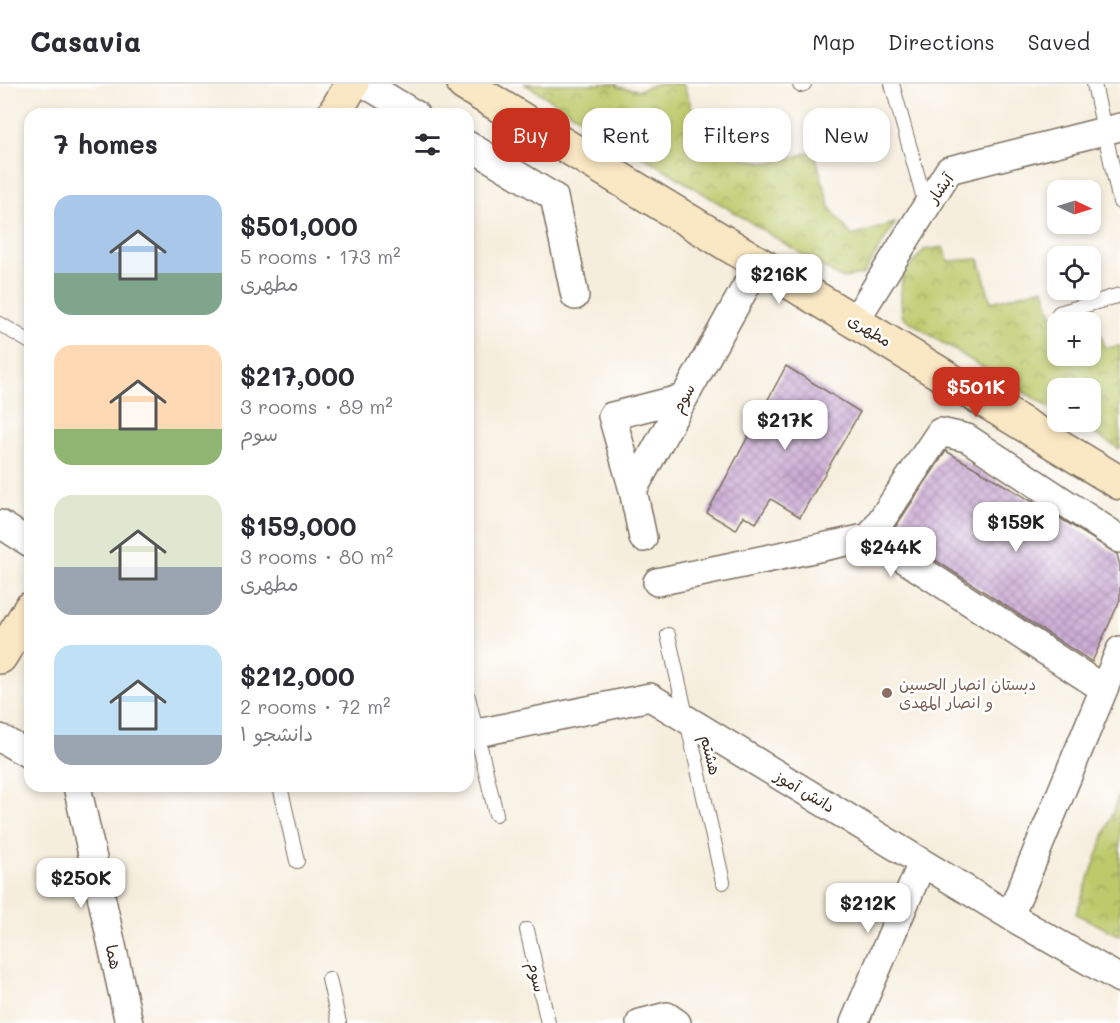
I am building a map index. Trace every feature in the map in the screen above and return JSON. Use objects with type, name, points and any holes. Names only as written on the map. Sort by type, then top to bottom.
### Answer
[{"type":"main road","points":[[338,108],[352,84]]},
{"type":"main road","name":"مطهری","points":[[464,84],[1120,483]]},
{"type":"main road","points":[[0,657],[24,619]]},
{"type":"street","points":[[364,84],[405,108]]},
{"type":"street","name":"آبشار","points":[[855,321],[949,170],[1112,129]]},
{"type":"street","points":[[474,149],[554,196],[575,296]]},
{"type":"street","name":"سوم","points":[[633,490],[759,263]]},
{"type":"street","points":[[643,538],[633,490],[612,416],[683,398]]},
{"type":"street","points":[[657,582],[870,537],[940,432],[967,438],[1120,539]]},
{"type":"street","points":[[0,524],[24,539]]},
{"type":"street","points":[[870,537],[1104,689]]},
{"type":"street","points":[[1010,916],[1120,650]]},
{"type":"street","name":"دانش آموز","points":[[474,734],[650,697],[1010,916],[1120,979]]},
{"type":"street","points":[[0,738],[24,752]]},
{"type":"street","name":"هما","points":[[78,792],[129,1023]]},
{"type":"street","points":[[854,1023],[922,863]]},
{"type":"street","points":[[640,1023],[667,1016],[677,1023]]},
{"type":"lane","points":[[892,84],[926,207]]},
{"type":"lane","points":[[1094,84],[1112,129],[1120,202]]},
{"type":"lane","points":[[1062,312],[1120,295]]},
{"type":"lane","points":[[0,324],[24,338]]},
{"type":"lane","name":"هشتم","points":[[668,635],[723,882]]},
{"type":"lane","points":[[474,737],[496,814]]},
{"type":"lane","points":[[281,792],[297,861]]},
{"type":"lane","name":"سوم","points":[[527,930],[548,1023]]},
{"type":"lane","points":[[330,980],[339,1023]]},
{"type":"green space","points":[[525,84],[617,84],[618,87],[639,90],[656,84],[683,84],[692,108],[683,108],[683,162],[791,162],[791,157],[803,154],[803,162],[817,162],[830,208],[852,236],[895,223],[863,275],[841,278],[652,162],[671,162],[671,108],[582,108],[582,119],[570,112],[570,108],[564,108]]},
{"type":"green space","points":[[943,247],[948,261],[979,259],[991,302],[1044,288],[1051,312],[1047,312],[1047,366],[1101,366],[1101,335],[1105,348],[1120,346],[1120,449],[1091,432],[1101,432],[1101,378],[1047,378],[1047,406],[902,316],[902,276],[924,250]]},
{"type":"green space","points":[[1092,307],[1094,312],[1070,312]]},
{"type":"green space","points":[[1120,792],[1120,936],[1076,914]]},
{"type":"building","points":[[786,366],[860,412],[800,517],[771,499],[756,523],[744,516],[736,530],[707,513]]},
{"type":"building","points":[[946,451],[1117,554],[1120,565],[1120,600],[1092,662],[892,532]]},
{"type":"place","name":"دبستان انصار الحسین و انصار المهدی","points":[[887,693]]}]
